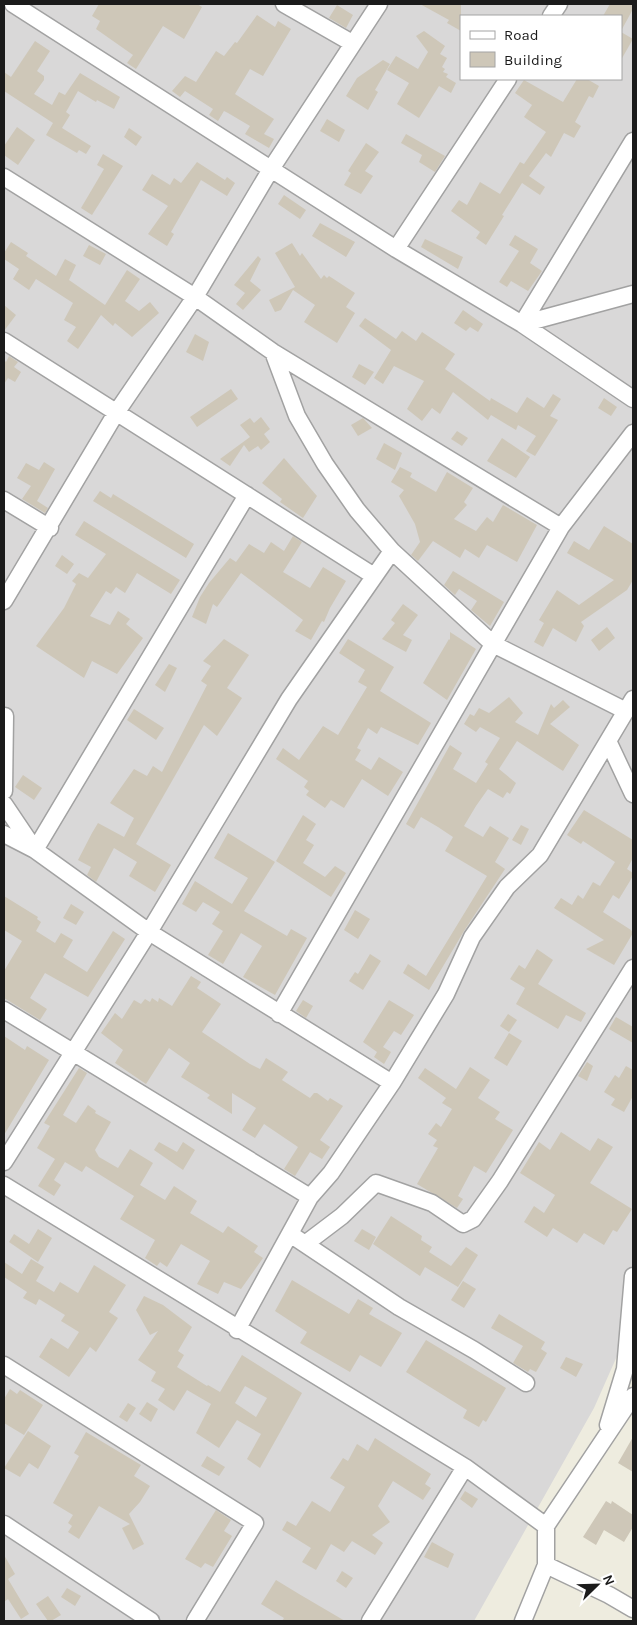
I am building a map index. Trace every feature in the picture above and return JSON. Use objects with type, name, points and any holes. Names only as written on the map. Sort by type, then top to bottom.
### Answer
[{"type":"street","points":[[13,4],[396,249],[522,324],[633,399]]},
{"type":"street","points":[[284,4],[352,43]]},
{"type":"street","points":[[4,601],[50,528],[116,413],[195,297],[271,169],[379,4]]},
{"type":"street","points":[[551,15],[559,4]]},
{"type":"street","points":[[396,249],[507,80]]},
{"type":"street","points":[[522,324],[633,141]]},
{"type":"street","points":[[4,177],[195,297],[273,352],[561,527]]},
{"type":"street","points":[[522,324],[633,294]]},
{"type":"street","points":[[4,342],[374,576]]},
{"type":"street","points":[[237,1330],[310,1197],[330,1173],[392,1083],[446,994],[472,937],[507,887],[540,855],[609,743],[630,705],[493,644],[392,551],[357,510],[325,464],[298,416],[273,352]]},
{"type":"street","points":[[279,1014],[561,527],[633,433]]},
{"type":"street","points":[[35,850],[247,495]]},
{"type":"street","points":[[4,500],[50,528]]},
{"type":"street","points":[[4,1162],[148,932],[289,699],[392,551]]},
{"type":"street","points":[[4,790],[5,716]]},
{"type":"street","points":[[609,743],[633,794]]},
{"type":"street","points":[[4,804],[35,850]]},
{"type":"street","points":[[4,834],[35,850],[148,932],[392,1083]]},
{"type":"street","points":[[305,1244],[342,1216],[376,1183],[432,1203],[463,1224],[473,1219],[628,991],[633,968]]},
{"type":"street","points":[[4,1010],[74,1051],[310,1197]]},
{"type":"street","points":[[4,1185],[237,1330],[465,1468],[546,1526]]},
{"type":"street","points":[[290,1234],[399,1307],[474,1350],[526,1383]]},
{"type":"street","points":[[604,1439],[624,1369],[633,1276]]},
{"type":"street","points":[[4,1365],[255,1523],[195,1621]]},
{"type":"street","points":[[523,1621],[546,1565],[546,1526],[633,1396]]},
{"type":"street","points":[[370,1621],[465,1468]]},
{"type":"street","points":[[4,1524],[151,1621]]},
{"type":"street","points":[[546,1565],[609,1595],[633,1609]]},
{"type":"shaded area","points":[[4,4],[633,4],[633,1320],[594,1408],[474,1621],[4,1621]]},
{"type":"building","points":[[99,4],[197,4],[202,7],[184,39],[163,26],[136,69],[127,63],[133,55],[96,29],[100,21],[92,16]]},
{"type":"building","points":[[420,4],[461,4],[460,30],[447,23],[449,20]]},
{"type":"building","points":[[610,4],[633,4],[633,9],[622,29],[622,15],[604,15]]},
{"type":"building","points":[[337,5],[353,15],[346,28],[329,18]]},
{"type":"building","points":[[257,15],[275,27],[278,21],[291,29],[263,76],[250,69],[235,94],[274,119],[264,134],[274,139],[269,148],[245,134],[250,126],[228,113],[224,111],[218,121],[209,115],[213,109],[185,91],[180,97],[172,91],[185,76],[196,82],[216,51],[224,56],[235,42],[237,43]]},
{"type":"building","points":[[424,31],[445,46],[440,54],[447,58],[442,67],[445,69],[443,72],[448,74],[446,77],[456,83],[451,93],[439,86],[419,118],[397,104],[409,83],[387,70],[396,56],[418,69],[428,52],[416,36]]},
{"type":"building","points":[[622,33],[633,39],[622,58]]},
{"type":"building","points":[[35,41],[50,51],[37,71],[44,76],[44,80],[34,94],[52,105],[59,92],[65,95],[80,73],[120,97],[114,109],[97,100],[96,102],[78,91],[66,112],[70,115],[62,128],[91,146],[86,154],[79,150],[77,153],[46,135],[53,123],[4,91],[4,72],[11,77]]},
{"type":"building","points":[[383,60],[390,64],[375,90],[378,92],[368,110],[346,96],[357,78]]},
{"type":"building","points":[[524,80],[563,102],[576,80],[589,80],[599,86],[593,98],[589,96],[575,122],[581,126],[574,138],[564,133],[551,157],[546,153],[529,176],[545,187],[540,195],[522,183],[486,245],[476,238],[480,232],[451,211],[459,200],[467,205],[480,182],[500,194],[520,162],[524,164],[546,132],[524,117],[532,105],[515,93]]},
{"type":"building","points":[[327,119],[345,130],[339,142],[320,131]]},
{"type":"building","points":[[17,127],[35,140],[18,165],[4,155],[4,146]]},
{"type":"building","points":[[129,128],[142,137],[136,146],[124,137]]},
{"type":"building","points":[[406,134],[445,156],[435,172],[419,162],[422,155],[401,143]]},
{"type":"building","points":[[366,143],[379,152],[365,171],[373,176],[361,194],[344,185],[351,173],[348,171]]},
{"type":"building","points":[[103,154],[123,166],[92,215],[81,208],[104,169],[97,165]]},
{"type":"building","points":[[197,162],[225,180],[227,177],[235,183],[227,196],[201,180],[171,232],[174,234],[167,246],[148,234],[168,206],[142,190],[152,174],[170,185],[174,178],[181,183]]},
{"type":"building","points":[[284,195],[306,210],[300,219],[278,204]]},
{"type":"building","points":[[320,223],[355,242],[346,257],[312,236]]},
{"type":"building","points":[[515,235],[538,249],[530,263],[542,271],[528,291],[511,281],[507,287],[499,282],[519,251],[509,245]]},
{"type":"building","points":[[425,239],[463,257],[458,269],[421,247]]},
{"type":"building","points":[[11,242],[28,253],[26,256],[56,276],[65,259],[76,265],[69,280],[105,305],[127,270],[140,279],[125,301],[139,311],[150,302],[159,313],[132,337],[115,323],[113,326],[101,315],[78,349],[67,341],[76,327],[64,320],[73,303],[36,279],[29,290],[13,279],[19,269],[4,259],[4,253]]},
{"type":"building","points":[[292,243],[300,256],[302,253],[321,279],[324,275],[327,278],[329,276],[355,293],[346,307],[355,313],[337,343],[304,322],[315,305],[293,290],[281,310],[275,312],[269,300],[295,287],[275,253]]},
{"type":"building","points":[[89,245],[106,254],[100,265],[83,256]]},
{"type":"building","points":[[258,256],[261,259],[250,281],[261,290],[243,310],[236,304],[245,293],[234,285]]},
{"type":"building","points":[[4,305],[16,315],[4,331]]},
{"type":"building","points":[[463,310],[483,324],[478,332],[470,327],[466,331],[454,323]]},
{"type":"building","points":[[365,318],[396,339],[402,331],[416,341],[422,332],[455,354],[445,369],[490,401],[491,398],[517,413],[527,397],[544,408],[553,394],[561,399],[550,416],[558,420],[535,456],[526,451],[536,436],[518,425],[516,430],[491,415],[488,420],[453,392],[440,414],[432,408],[422,421],[407,409],[424,381],[394,366],[383,384],[374,378],[391,350],[359,326]]},
{"type":"building","points":[[195,334],[209,342],[203,361],[186,352]]},
{"type":"building","points":[[9,356],[18,362],[14,367],[21,372],[15,382],[8,378],[4,384],[4,360],[6,362]]},
{"type":"building","points":[[359,364],[374,372],[365,385],[352,377]]},
{"type":"building","points":[[231,389],[238,399],[197,427],[190,417]]},
{"type":"building","points":[[604,398],[617,407],[611,416],[598,408]]},
{"type":"building","points":[[261,417],[270,429],[264,434],[270,442],[261,450],[258,446],[249,452],[244,445],[230,466],[220,459],[250,437],[240,425],[250,418],[254,423]]},
{"type":"building","points":[[363,418],[372,428],[358,436],[351,425]]},
{"type":"building","points":[[457,431],[468,438],[462,446],[451,439]]},
{"type":"building","points":[[502,438],[530,457],[516,478],[487,461]]},
{"type":"building","points":[[384,443],[402,453],[395,470],[376,459]]},
{"type":"building","points":[[284,458],[317,496],[303,518],[280,502],[282,499],[262,483]]},
{"type":"building","points":[[44,462],[55,469],[37,501],[48,508],[45,513],[22,499],[31,486],[17,478],[26,463],[39,470]]},
{"type":"building","points":[[400,467],[412,473],[410,477],[436,492],[447,472],[473,488],[464,502],[467,505],[454,519],[476,531],[487,517],[493,522],[503,505],[537,525],[517,562],[487,545],[479,558],[465,549],[460,558],[433,541],[418,561],[411,555],[420,542],[415,524],[399,496],[404,490],[391,482]]},
{"type":"building","points":[[100,491],[111,498],[113,494],[194,544],[186,558],[93,501]]},
{"type":"building","points":[[84,521],[180,580],[171,594],[137,573],[125,593],[116,587],[111,594],[106,591],[90,616],[110,625],[118,611],[130,619],[126,624],[143,638],[117,674],[92,661],[84,678],[36,646],[64,608],[76,584],[72,581],[79,573],[88,578],[106,554],[75,535]]},
{"type":"building","points":[[604,526],[633,544],[633,580],[627,590],[581,622],[584,626],[576,642],[553,628],[543,647],[534,642],[544,623],[539,620],[557,590],[579,605],[614,580],[567,553],[574,541],[589,550]]},
{"type":"building","points":[[293,536],[302,542],[283,572],[310,588],[323,567],[346,581],[324,622],[322,621],[311,640],[295,631],[303,620],[241,573],[217,607],[213,604],[206,624],[192,617],[200,597],[209,583],[230,558],[236,562],[249,544],[264,553],[271,542],[284,551]]},
{"type":"building","points":[[62,555],[74,564],[67,574],[55,566]]},
{"type":"building","points":[[453,571],[504,602],[490,626],[471,610],[477,601],[459,589],[455,595],[444,585]]},
{"type":"building","points":[[403,604],[418,615],[403,635],[412,640],[406,652],[382,639],[395,623],[391,620]]},
{"type":"building","points":[[607,627],[615,638],[599,651],[591,640]]},
{"type":"building","points":[[450,632],[476,649],[447,700],[423,683],[450,640]]},
{"type":"building","points":[[224,639],[249,655],[227,688],[242,698],[217,736],[204,725],[136,844],[171,865],[155,892],[129,876],[137,862],[114,848],[96,882],[87,875],[91,867],[78,860],[92,833],[98,823],[124,837],[134,818],[110,803],[134,769],[147,776],[153,766],[162,772],[207,685],[201,681],[211,666],[203,661]]},
{"type":"building","points":[[348,639],[394,667],[380,691],[431,723],[418,745],[381,727],[377,734],[368,728],[357,748],[361,750],[355,760],[371,770],[379,757],[403,772],[388,796],[362,779],[344,808],[331,800],[325,808],[306,795],[309,791],[304,787],[308,781],[276,759],[283,748],[299,760],[323,726],[338,735],[367,687],[358,682],[365,670],[339,653]]},
{"type":"building","points":[[169,664],[177,668],[165,692],[155,685]]},
{"type":"building","points":[[509,697],[523,713],[515,722],[538,735],[551,704],[554,708],[563,700],[570,707],[550,724],[579,745],[563,771],[517,741],[499,769],[516,783],[510,794],[507,792],[503,798],[488,789],[476,806],[464,826],[483,837],[490,826],[509,838],[495,862],[505,869],[464,931],[429,990],[403,973],[408,964],[426,976],[487,876],[445,851],[453,837],[438,827],[421,817],[414,829],[406,824],[450,745],[462,753],[453,769],[476,783],[488,764],[485,762],[500,738],[480,727],[476,732],[464,724],[470,714],[474,716],[479,708],[489,713]]},
{"type":"building","points":[[134,709],[164,728],[156,740],[127,720]]},
{"type":"building","points":[[23,775],[42,788],[34,800],[15,787]]},
{"type":"building","points":[[584,810],[633,840],[633,858],[627,869],[633,873],[633,876],[619,899],[613,895],[603,912],[633,933],[614,965],[586,949],[604,940],[554,908],[561,898],[572,905],[578,895],[583,899],[593,882],[600,886],[615,862],[583,841],[581,844],[567,835]]},
{"type":"building","points":[[303,815],[316,824],[306,840],[314,845],[303,863],[325,877],[335,866],[346,873],[331,897],[276,861]]},
{"type":"building","points":[[521,825],[529,829],[521,845],[512,840]]},
{"type":"building","points":[[228,833],[275,862],[244,911],[287,936],[291,929],[307,938],[275,995],[243,977],[262,946],[241,933],[223,964],[208,955],[223,931],[212,924],[220,912],[203,902],[196,912],[182,904],[195,881],[232,904],[248,878],[214,858]]},
{"type":"building","points":[[4,896],[38,917],[37,919],[41,922],[36,931],[55,943],[61,933],[73,940],[63,957],[87,972],[113,931],[125,939],[88,997],[45,973],[30,998],[47,1009],[40,1020],[4,998],[4,971],[22,941],[4,930]]},
{"type":"building","points":[[71,904],[84,912],[76,925],[63,918]]},
{"type":"building","points":[[355,910],[370,919],[358,939],[344,930]]},
{"type":"building","points":[[537,949],[553,960],[538,984],[586,1013],[581,1022],[566,1015],[558,1029],[516,1004],[525,988],[510,979],[519,965],[525,969]]},
{"type":"building","points":[[370,954],[381,961],[363,990],[349,981],[355,972],[358,974]]},
{"type":"building","points":[[191,976],[201,982],[197,988],[221,1004],[202,1032],[260,1069],[266,1058],[288,1072],[282,1080],[310,1098],[314,1093],[317,1093],[328,1101],[330,1098],[343,1106],[320,1140],[330,1147],[322,1159],[310,1152],[295,1176],[284,1169],[298,1147],[264,1124],[255,1138],[242,1130],[256,1108],[232,1093],[232,1114],[207,1098],[210,1095],[181,1077],[190,1063],[169,1048],[146,1084],[115,1063],[123,1050],[101,1033],[115,1013],[122,1019],[134,1000],[141,1004],[145,999],[150,1002],[152,998],[158,1002],[159,998],[172,1006]]},
{"type":"building","points":[[303,1000],[313,1006],[306,1018],[296,1011]]},
{"type":"building","points":[[389,1000],[414,1015],[401,1035],[394,1031],[383,1047],[391,1052],[384,1064],[374,1057],[377,1052],[363,1042]]},
{"type":"building","points":[[508,1014],[517,1020],[509,1032],[500,1026]]},
{"type":"building","points":[[616,1017],[633,1027],[633,1043],[609,1029]]},
{"type":"building","points":[[509,1033],[522,1041],[507,1066],[494,1058]]},
{"type":"building","points":[[4,1036],[25,1050],[27,1046],[49,1060],[4,1135]]},
{"type":"building","points":[[587,1062],[593,1066],[587,1081],[578,1076]]},
{"type":"building","points":[[626,1066],[633,1070],[633,1096],[624,1112],[611,1105],[615,1099],[604,1092],[615,1075],[619,1078]]},
{"type":"building","points":[[470,1067],[490,1080],[478,1098],[500,1112],[495,1119],[513,1130],[486,1173],[474,1166],[458,1196],[463,1199],[457,1208],[417,1184],[438,1148],[433,1146],[437,1140],[428,1134],[436,1123],[441,1127],[452,1109],[442,1103],[446,1098],[418,1078],[425,1068],[456,1089]]},
{"type":"building","points":[[79,1068],[87,1073],[63,1115],[76,1123],[88,1105],[96,1111],[95,1113],[111,1122],[95,1150],[99,1157],[118,1168],[130,1149],[153,1163],[140,1185],[165,1200],[174,1186],[197,1201],[190,1213],[223,1233],[228,1226],[258,1246],[254,1252],[263,1258],[241,1289],[224,1282],[218,1294],[197,1284],[210,1261],[181,1244],[167,1267],[160,1262],[157,1266],[145,1258],[155,1240],[120,1219],[134,1196],[86,1166],[82,1172],[65,1162],[54,1180],[61,1185],[54,1196],[38,1186],[55,1159],[37,1148],[50,1126],[44,1123]]},
{"type":"building","points":[[561,1132],[590,1151],[598,1138],[613,1147],[590,1183],[632,1209],[617,1232],[613,1230],[604,1245],[584,1233],[577,1243],[553,1228],[547,1237],[524,1222],[534,1206],[544,1213],[555,1195],[520,1173],[539,1142],[550,1150]]},
{"type":"building","points":[[159,1142],[177,1152],[183,1142],[195,1150],[183,1170],[154,1150]]},
{"type":"building","points":[[391,1216],[422,1236],[421,1240],[432,1247],[429,1252],[451,1266],[466,1247],[478,1255],[458,1287],[425,1267],[420,1276],[373,1244]]},
{"type":"building","points":[[38,1229],[52,1238],[38,1262],[9,1242],[14,1234],[29,1244]]},
{"type":"building","points":[[362,1229],[376,1237],[369,1250],[354,1241]]},
{"type":"building","points":[[31,1259],[44,1267],[36,1281],[54,1292],[60,1282],[78,1293],[94,1265],[126,1285],[109,1312],[118,1318],[96,1352],[90,1347],[69,1377],[39,1357],[51,1338],[68,1349],[79,1332],[61,1321],[65,1315],[39,1299],[36,1305],[23,1298],[27,1292],[4,1277],[4,1262],[22,1274]]},
{"type":"building","points":[[292,1280],[349,1314],[358,1299],[373,1308],[369,1314],[402,1333],[381,1367],[360,1355],[350,1372],[300,1343],[307,1332],[275,1311]]},
{"type":"building","points":[[463,1281],[476,1289],[464,1308],[451,1300]]},
{"type":"building","points":[[144,1296],[163,1305],[192,1327],[178,1351],[184,1355],[177,1367],[207,1386],[220,1392],[242,1355],[302,1393],[260,1468],[247,1459],[261,1434],[237,1420],[219,1448],[196,1433],[211,1404],[187,1390],[174,1411],[158,1400],[165,1389],[151,1381],[156,1372],[138,1360],[158,1331],[150,1335],[136,1310]],"holes":[[[245,1386],[267,1398],[256,1417],[235,1403]]]},
{"type":"building","points":[[499,1314],[545,1342],[541,1349],[547,1353],[536,1372],[530,1369],[528,1372],[513,1363],[523,1346],[491,1328]]},
{"type":"building","points":[[426,1340],[506,1388],[486,1422],[483,1420],[479,1427],[463,1418],[467,1410],[406,1372]]},
{"type":"building","points":[[566,1357],[583,1364],[576,1377],[560,1368]]},
{"type":"building","points":[[10,1389],[17,1394],[20,1390],[43,1405],[24,1435],[4,1423],[4,1399]]},
{"type":"building","points":[[147,1402],[158,1409],[151,1422],[139,1414]]},
{"type":"building","points":[[128,1403],[136,1408],[127,1422],[119,1417]]},
{"type":"building","points":[[28,1431],[51,1446],[38,1469],[29,1463],[20,1477],[4,1468]]},
{"type":"building","points":[[86,1432],[141,1465],[134,1476],[150,1486],[140,1502],[129,1514],[144,1544],[133,1550],[122,1528],[130,1524],[99,1506],[79,1539],[68,1532],[72,1526],[68,1523],[73,1515],[53,1503],[79,1456],[74,1453]]},
{"type":"building","points":[[633,1437],[633,1472],[618,1463]]},
{"type":"building","points":[[375,1438],[431,1474],[425,1484],[431,1488],[423,1500],[393,1481],[378,1506],[390,1522],[372,1535],[383,1543],[375,1555],[352,1541],[344,1552],[331,1544],[316,1570],[302,1562],[311,1548],[282,1530],[287,1521],[296,1526],[312,1501],[330,1512],[345,1487],[330,1478],[343,1458],[348,1461],[357,1444],[368,1451]]},
{"type":"building","points":[[207,1456],[225,1467],[219,1476],[201,1466]]},
{"type":"building","points":[[465,1491],[478,1499],[472,1508],[460,1499]]},
{"type":"building","points":[[606,1501],[611,1504],[612,1501],[633,1515],[633,1527],[624,1542],[604,1530],[596,1545],[583,1537]]},
{"type":"building","points":[[216,1510],[231,1520],[224,1531],[232,1536],[213,1567],[205,1563],[201,1568],[185,1559]]},
{"type":"building","points":[[432,1542],[454,1554],[448,1568],[424,1557]]},
{"type":"building","points":[[4,1555],[15,1574],[8,1579],[29,1614],[21,1619],[8,1599],[4,1602]]},
{"type":"building","points":[[342,1571],[353,1578],[346,1588],[336,1581]]},
{"type":"building","points":[[276,1580],[345,1621],[282,1621],[284,1618],[261,1604]]},
{"type":"building","points":[[67,1588],[81,1596],[75,1606],[61,1597]]},
{"type":"building","points":[[48,1596],[61,1615],[51,1621],[48,1621],[36,1604]]}]
